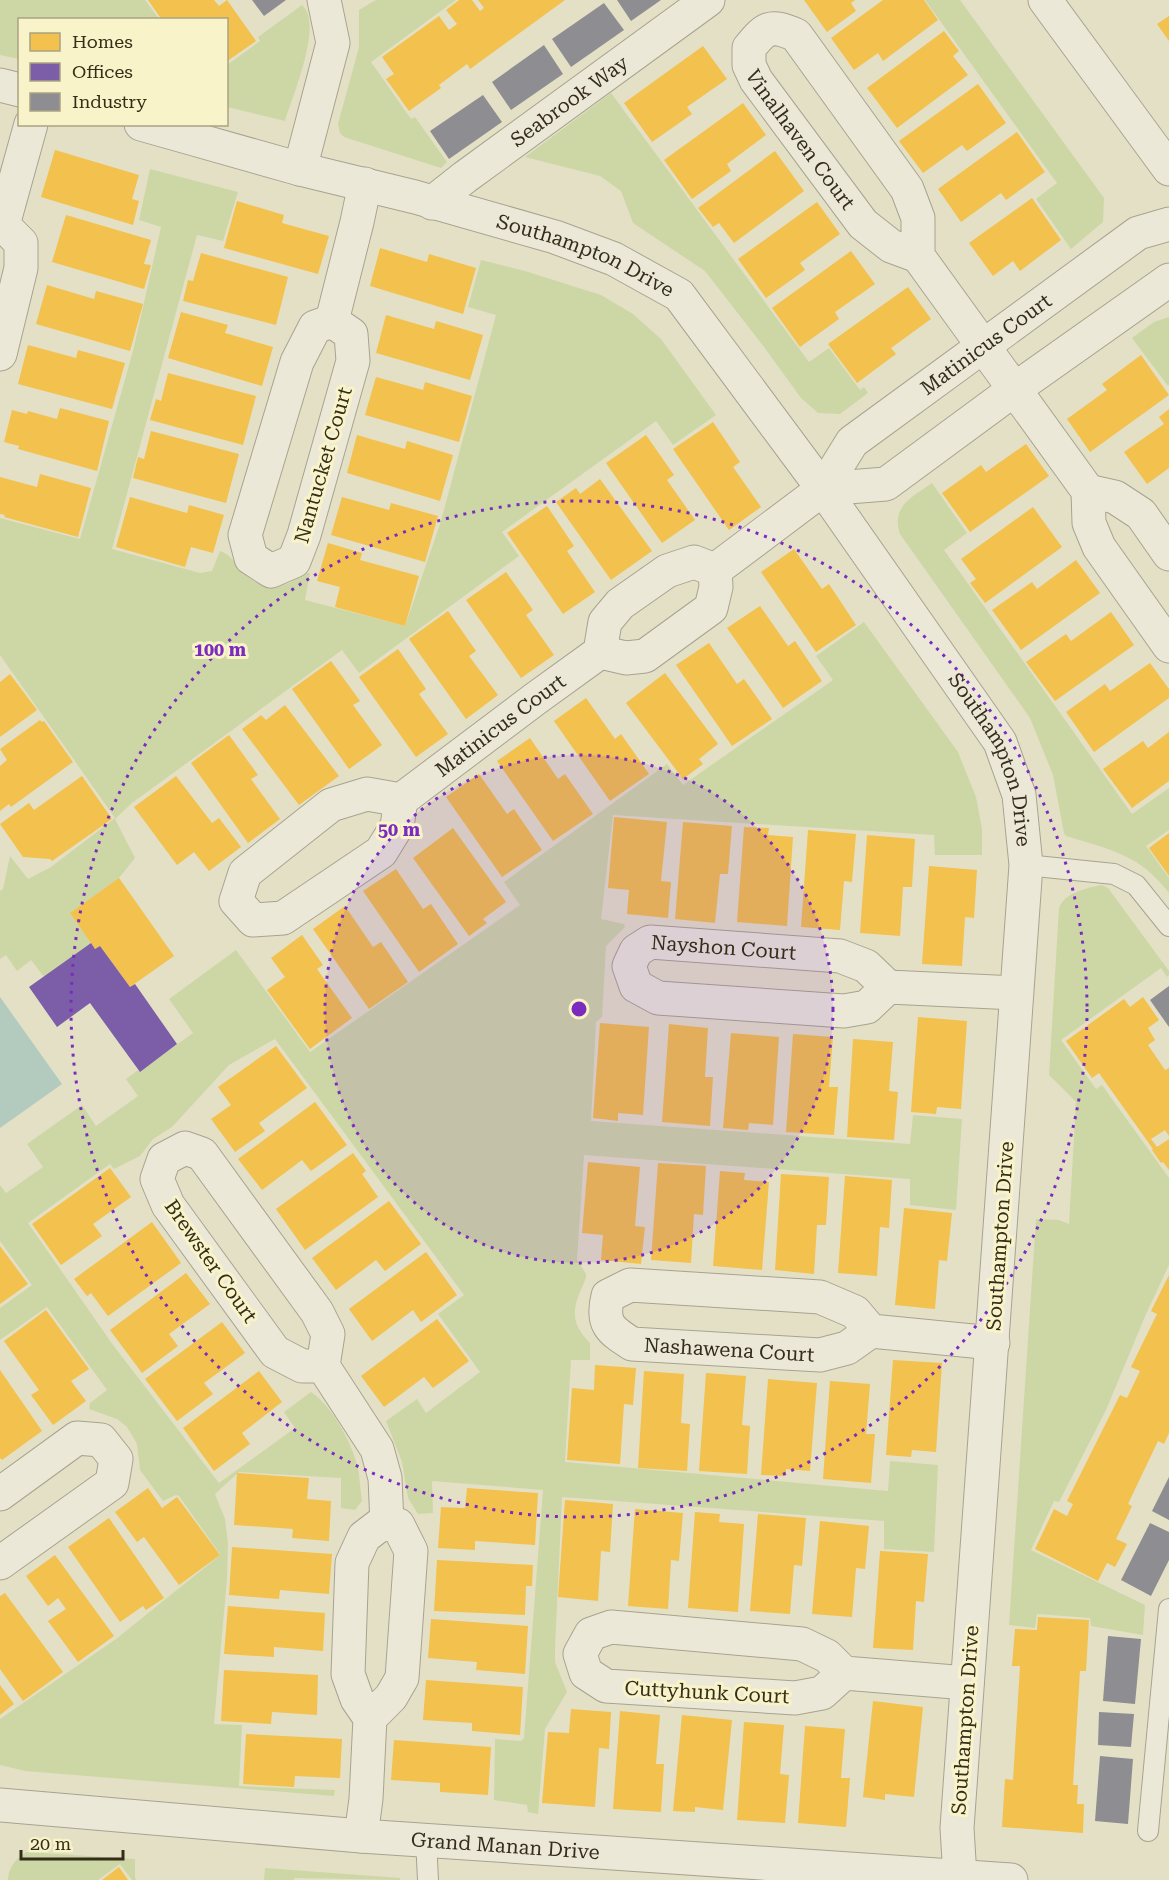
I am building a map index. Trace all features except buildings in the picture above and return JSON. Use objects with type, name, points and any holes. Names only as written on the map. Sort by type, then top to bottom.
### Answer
[{"type":"street","points":[[300,169],[333,43],[324,0]]},
{"type":"street","name":"Seabrook Way","points":[[432,203],[708,0]]},
{"type":"street","points":[[1052,3],[1169,170]]},
{"type":"street","name":"Vinalhaven Court","points":[[779,28],[796,35],[907,189],[918,218],[918,256],[891,246],[863,224],[756,80],[749,65],[749,48],[762,31],[779,28]]},
{"type":"street","points":[[0,85],[18,90]]},
{"type":"street","points":[[0,354],[21,268],[21,243],[1,225],[30,126]]},
{"type":"street","name":"Southampton Drive","points":[[148,126],[555,237],[614,259],[679,295],[823,489],[1000,742],[1019,795],[1026,865],[957,1828],[960,1878]]},
{"type":"street","points":[[332,321],[365,184]]},
{"type":"street","name":"Matinicus Court","points":[[715,570],[823,489],[852,442],[1138,232],[1169,224]]},
{"type":"street","points":[[918,256],[1088,491],[1089,523],[1100,547],[1169,646]]},
{"type":"street","points":[[823,489],[886,484],[1169,280]]},
{"type":"street","name":"Nantucket Court","points":[[332,321],[351,334],[353,361],[304,535],[294,561],[271,571],[251,558],[245,535],[297,362],[315,327],[332,321]]},
{"type":"street","points":[[1088,491],[1115,497],[1141,514],[1169,554]]},
{"type":"street","points":[[694,562],[715,570],[716,587],[711,608],[645,657],[626,658],[600,652],[605,622],[620,604],[667,571],[694,562]]},
{"type":"street","name":"Matinicus Court","points":[[401,800],[600,652]]},
{"type":"street","points":[[367,794],[401,800],[397,826],[381,852],[283,918],[253,920],[236,901],[245,873],[332,806],[367,794]]},
{"type":"street","name":"Nayshon Court","points":[[650,942],[840,956],[866,966],[888,987],[867,1007],[844,1011],[658,998],[636,986],[629,966],[636,951],[650,942]]},
{"type":"street","points":[[888,987],[1016,993]]},
{"type":"street","name":"Brewster Court","points":[[185,1148],[202,1154],[317,1312],[328,1334],[323,1366],[302,1366],[275,1352],[168,1205],[157,1179],[164,1159],[185,1148]]},
{"type":"street","name":"Nashawena Court","points":[[630,1285],[820,1297],[855,1312],[871,1330],[847,1348],[820,1355],[632,1344],[611,1332],[604,1310],[608,1296],[630,1285]]},
{"type":"street","points":[[871,1330],[993,1343]]},
{"type":"street","points":[[323,1366],[377,1449],[385,1478],[387,1524]]},
{"type":"street","points":[[0,1494],[77,1438],[101,1440],[116,1459],[112,1483],[0,1563]]},
{"type":"street","points":[[361,1836],[366,1799],[370,1718],[357,1699],[348,1674],[352,1563],[364,1538],[381,1524],[398,1525],[411,1551],[402,1678],[391,1697],[370,1718]]},
{"type":"street","name":"Cuttyhunk Court","points":[[611,1627],[802,1644],[828,1656],[844,1673],[822,1693],[795,1698],[606,1686],[586,1673],[580,1654],[591,1634],[611,1627]]},
{"type":"street","points":[[844,1673],[968,1683]]},
{"type":"street","name":"Grand Manan Drive","points":[[0,1805],[361,1836],[1011,1880]]},
{"type":"lane","points":[[1026,865],[1114,874],[1136,885],[1169,926]]},
{"type":"lane","points":[[1148,1831],[1165,1699],[1169,1609]]},
{"type":"lane","points":[[426,1839],[428,1880]]},
{"type":"green space","points":[[0,0],[145,0],[158,18],[18,18],[18,59],[0,55]]},
{"type":"green space","points":[[376,0],[456,0],[371,62],[411,119],[415,117],[447,162],[441,168],[344,137],[340,133],[338,124],[359,47],[359,10]]},
{"type":"green space","points":[[925,0],[960,0],[1104,198],[1103,222],[1071,249],[1036,199],[1057,183]]},
{"type":"green space","points":[[302,5],[308,14],[310,27],[308,43],[285,121],[228,107],[228,64],[260,41],[258,37]]},
{"type":"green space","points":[[611,93],[809,362],[829,348],[860,390],[864,387],[868,393],[840,414],[818,413],[801,398],[705,271],[633,223],[621,191],[600,176],[525,157]]},
{"type":"green space","points":[[150,169],[238,192],[223,241],[197,235],[112,549],[200,573],[212,571],[220,551],[230,557],[250,579],[278,585],[292,582],[310,573],[305,600],[405,626],[441,521],[496,315],[468,307],[481,260],[601,295],[633,314],[661,339],[716,415],[673,445],[656,421],[502,532],[519,556],[359,673],[342,650],[132,803],[115,819],[135,858],[119,878],[70,913],[91,943],[44,977],[31,960],[17,971],[6,955],[0,959],[0,891],[3,889],[10,856],[28,879],[51,867],[115,818],[0,655],[0,518],[80,539],[133,351],[161,227],[139,220]]},
{"type":"green space","points":[[1169,317],[1168,386],[1132,338],[1154,322]]},
{"type":"green space","points":[[932,483],[967,533],[944,550],[1132,814],[1169,788],[1169,830],[1146,846],[1169,878],[1169,893],[1147,870],[1123,855],[1066,836],[1064,833],[1053,775],[1030,718],[900,534],[898,516],[901,509],[905,503]]},
{"type":"green space","points":[[864,622],[958,752],[976,797],[982,829],[982,855],[935,855],[934,835],[613,815],[601,919],[624,924],[625,927],[606,946],[602,1017],[596,1022],[591,1121],[910,1144],[913,1115],[962,1119],[956,1210],[910,1205],[910,1179],[584,1155],[577,1260],[586,1278],[578,1296],[575,1319],[590,1343],[590,1360],[571,1360],[565,1462],[888,1491],[890,1461],[938,1465],[934,1552],[884,1549],[884,1521],[562,1497],[555,1662],[567,1692],[545,1729],[538,1814],[528,1812],[527,1805],[494,1800],[495,1739],[521,1741],[524,1738],[543,1490],[432,1481],[433,1513],[418,1514],[408,1498],[402,1462],[386,1421],[417,1399],[426,1413],[480,1372],[438,1314],[464,1295],[275,1039],[229,1065],[172,1127],[153,1139],[140,1156],[114,1169],[110,1164],[28,1223],[113,1345],[219,1483],[295,1428],[284,1412],[311,1392],[334,1416],[346,1437],[355,1458],[359,1476],[362,1501],[355,1510],[341,1508],[341,1478],[239,1472],[215,1494],[225,1519],[228,1543],[214,1724],[242,1725],[239,1786],[335,1790],[334,1796],[25,1771],[0,1765],[0,1719],[116,1639],[220,1554],[179,1496],[176,1495],[163,1501],[140,1470],[137,1444],[127,1427],[117,1419],[89,1409],[90,1403],[107,1390],[47,1307],[0,1340],[0,1308],[32,1285],[0,1241],[0,1185],[6,1193],[43,1167],[27,1144],[82,1105],[96,1126],[138,1096],[126,1079],[193,1033],[169,999],[236,950],[310,1052],[520,905],[504,882],[667,764],[683,785],[833,680],[816,656]]},
{"type":"green space","points":[[1102,885],[1108,888],[1169,971],[1169,975],[1167,977],[1161,968],[1061,1040],[1096,1089],[1102,1085],[1169,1178],[1169,1265],[1106,1410],[1059,1502],[1054,1501],[1031,1550],[1145,1605],[1143,1635],[1091,1626],[1090,1618],[1037,1614],[1035,1628],[1009,1625],[1036,1219],[1059,1220],[1069,1224],[1076,1102],[1049,1075],[1059,908],[1071,894]]},
{"type":"green space","points":[[27,1852],[135,1859],[135,1878],[137,1880],[132,1880],[120,1864],[98,1880],[8,1880],[13,1864]]},
{"type":"green space","points":[[265,1868],[400,1878],[400,1880],[294,1878],[294,1880],[264,1880]]},
{"type":"shaded area","points":[[0,997],[62,1084],[0,1128]]}]
